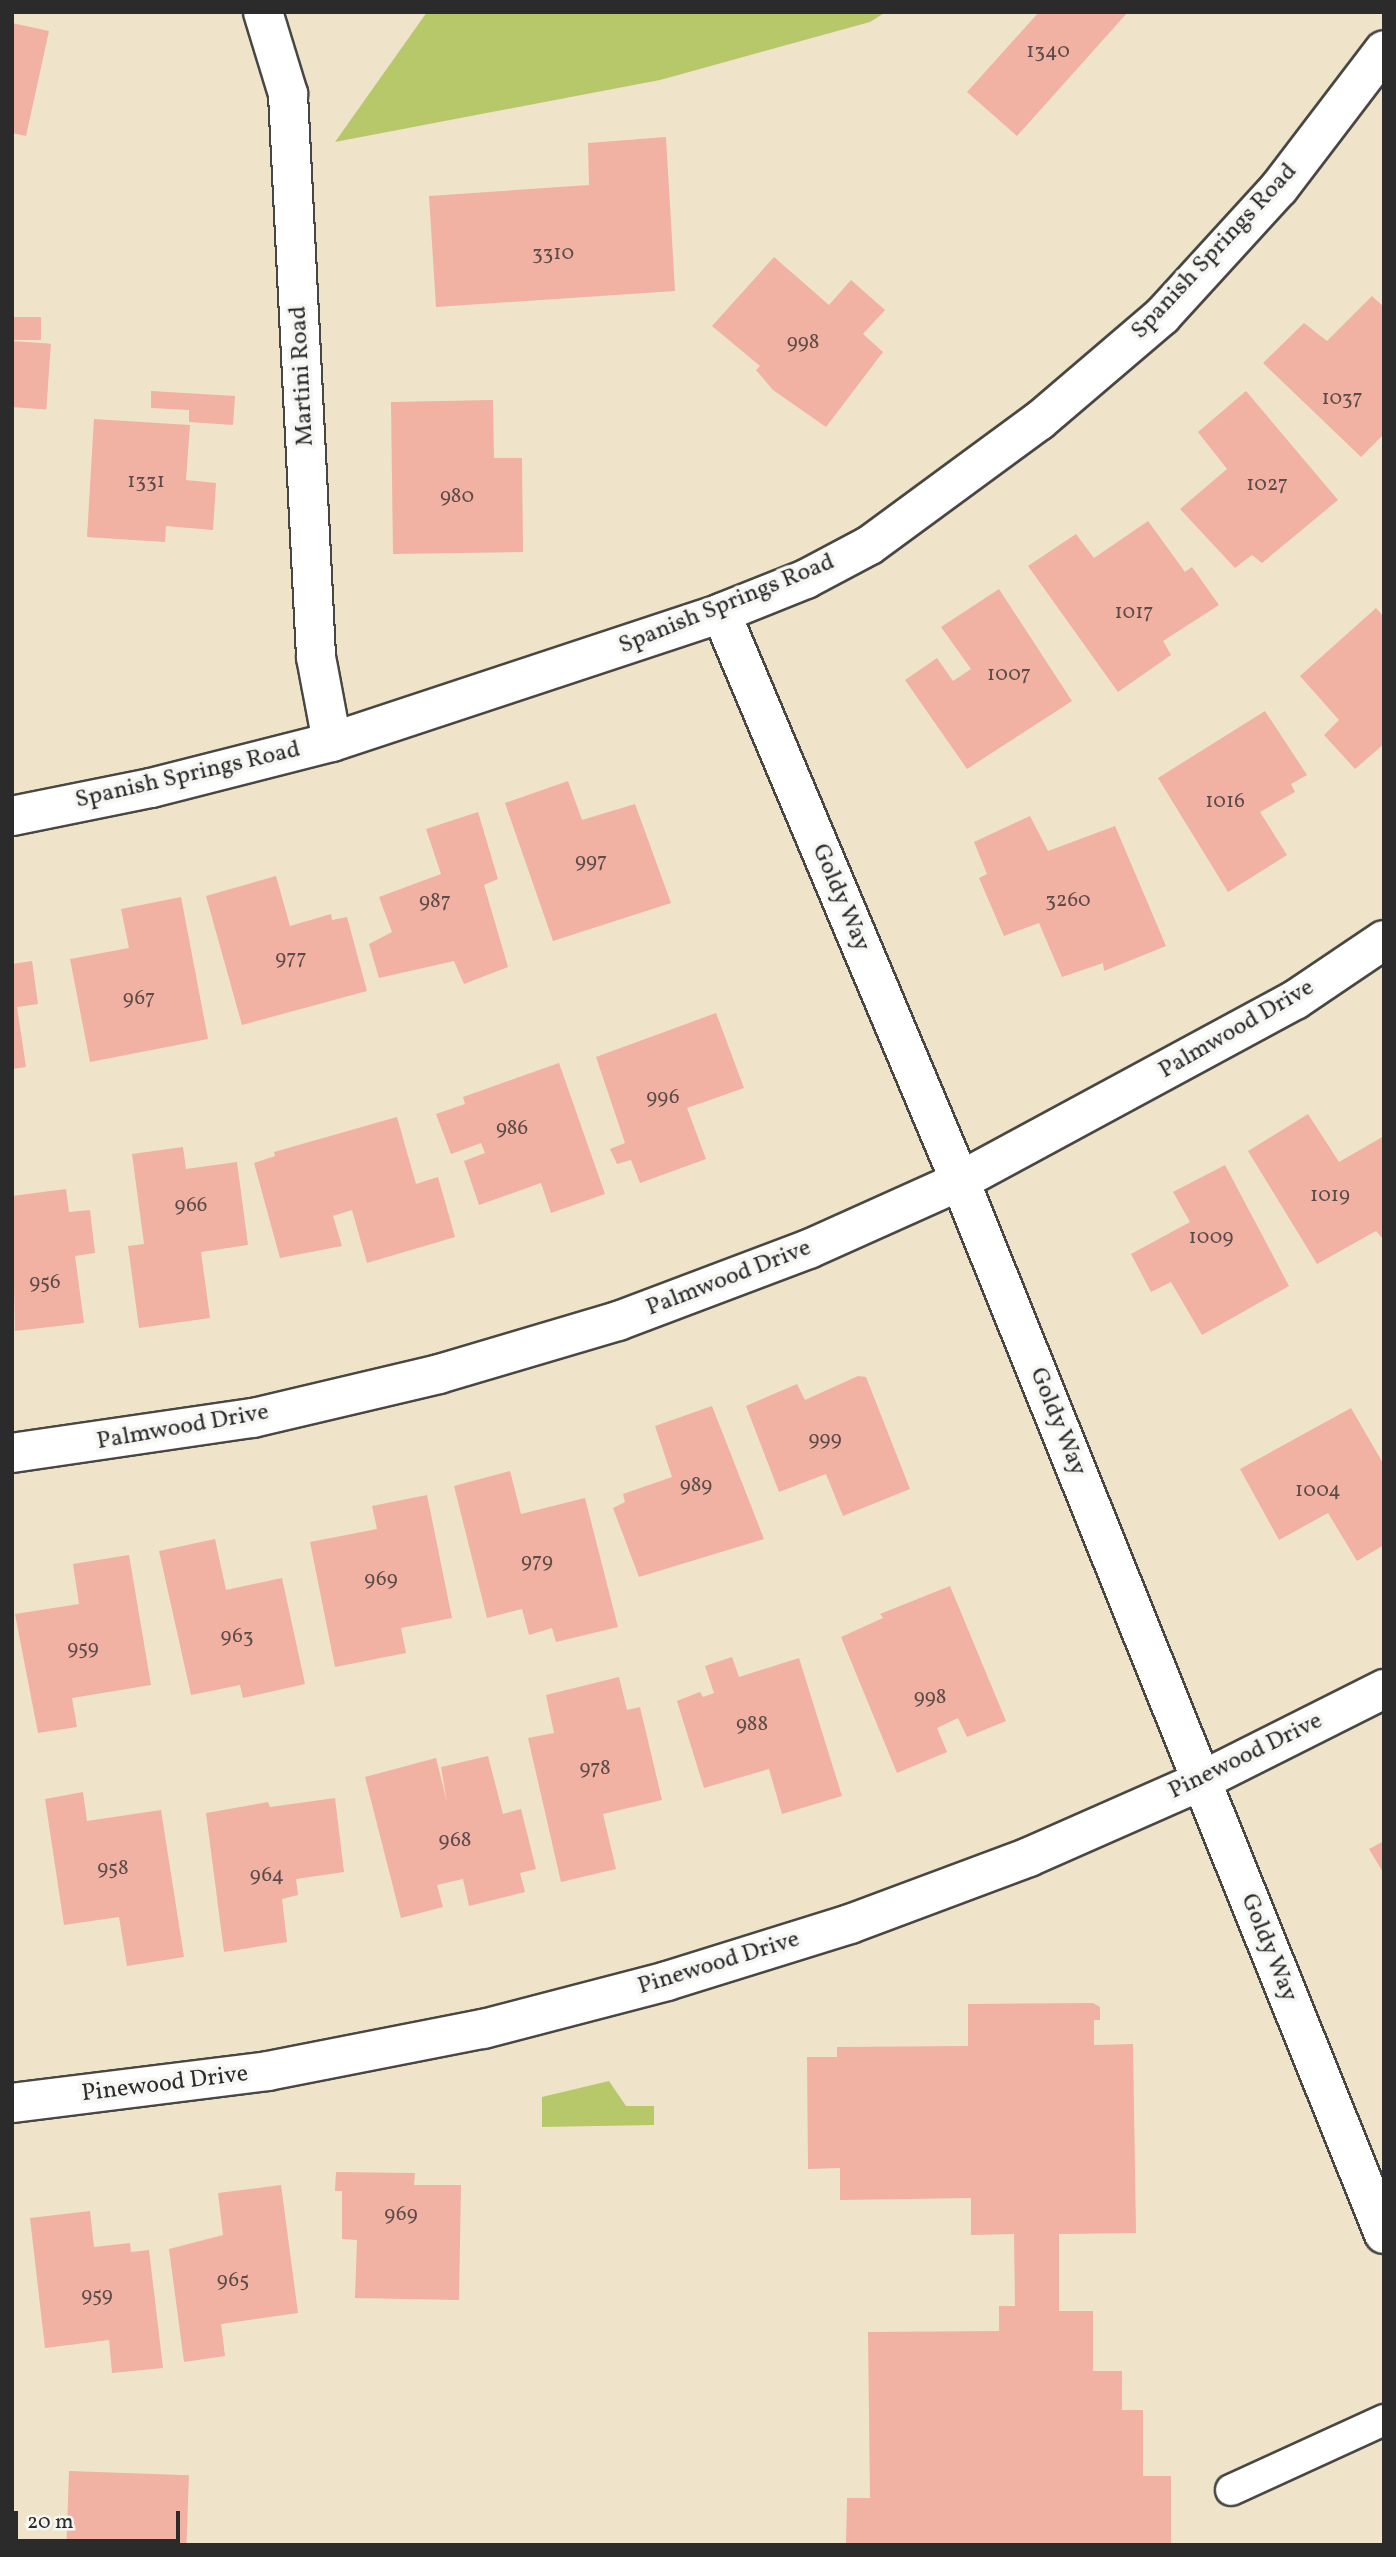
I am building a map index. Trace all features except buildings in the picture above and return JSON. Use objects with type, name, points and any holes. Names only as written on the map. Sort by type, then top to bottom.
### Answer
[{"type":"street","name":"Martini Road","points":[[263,12],[288,94],[316,657],[332,742]]},
{"type":"street","name":"Spanish Springs Road","points":[[12,816],[163,785],[332,742],[721,613],[806,579],[870,545],[1039,422],[1162,316],[1279,188],[1384,50]]},
{"type":"street","name":"Goldy Way","points":[[721,613],[960,1181],[1384,2234]]},
{"type":"street","name":"Palmwood Drive","points":[[12,1453],[253,1418],[439,1374],[618,1321],[809,1249],[960,1181],[1294,1000],[1384,940]]},
{"type":"street","name":"Pinewood Drive","points":[[12,2103],[268,2071],[483,2029],[667,1981],[863,1919],[1029,1857],[1201,1781],[1384,1689]]},
{"type":"lane","points":[[1231,2490],[1384,2420]]},
{"type":"green space","points":[[427,12],[886,12],[870,22],[660,80],[335,142]]},
{"type":"green space","points":[[609,2081],[626,2106],[654,2106],[654,2125],[542,2127],[542,2097]]}]
